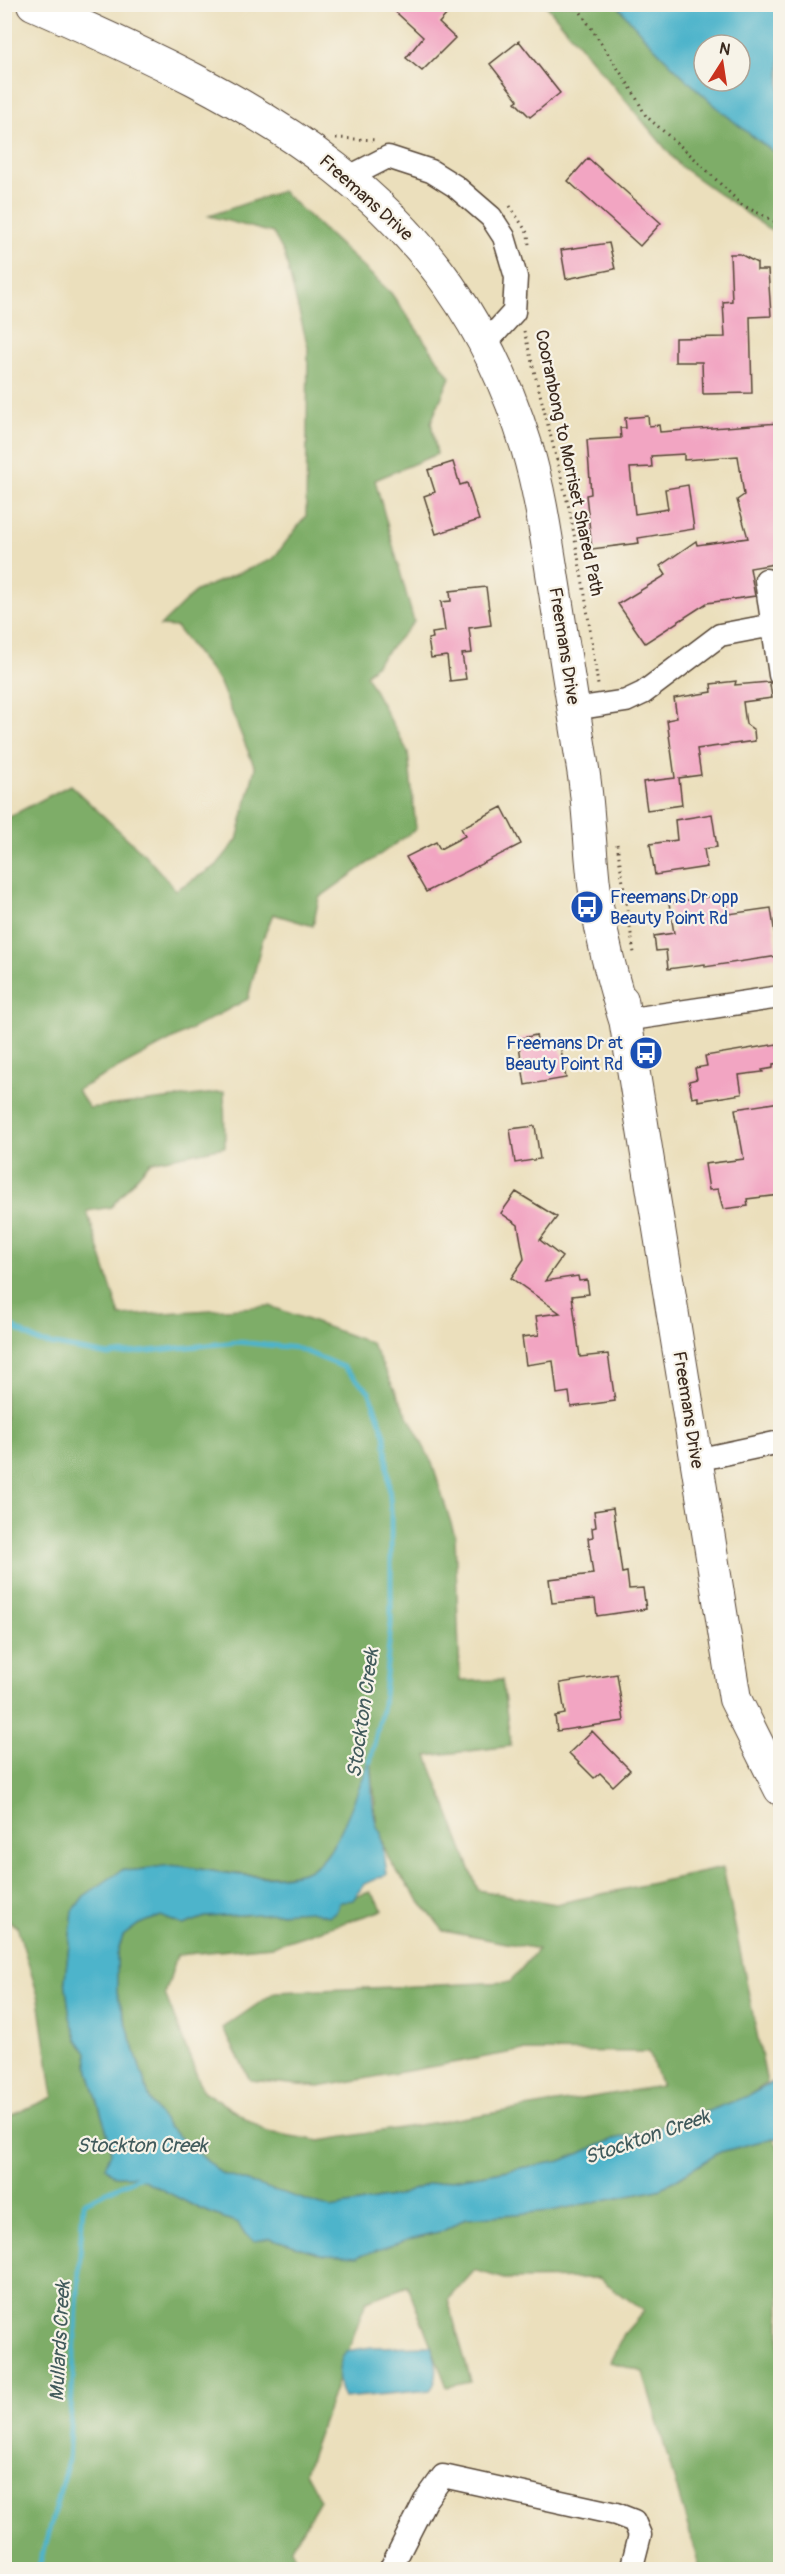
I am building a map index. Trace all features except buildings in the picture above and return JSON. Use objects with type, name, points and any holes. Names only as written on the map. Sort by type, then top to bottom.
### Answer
[{"type":"main road","name":"Freemans Drive","points":[[33,4],[144,54],[232,100],[292,136],[349,177],[394,218],[455,294],[485,344],[511,399],[541,501],[587,707],[585,781],[608,876],[625,1020],[735,1699],[780,1789]]},
{"type":"street","points":[[349,177],[388,157],[431,171],[455,186],[490,217],[504,237],[516,277],[514,312],[485,344]]},
{"type":"street","points":[[766,580],[780,675]]},
{"type":"street","points":[[587,707],[626,701],[643,693],[720,635],[773,625]]},
{"type":"street","points":[[625,1020],[780,997]]},
{"type":"street","points":[[696,1460],[780,1442]]},
{"type":"street","points":[[390,2570],[424,2501],[443,2476],[616,2514],[634,2521],[640,2535],[631,2570]]},
{"type":"path","points":[[573,4],[578,8],[632,90],[646,116],[694,158],[742,206],[780,224]]},
{"type":"path","points":[[335,138],[367,138],[387,142]]},
{"type":"path","points":[[505,202],[513,208],[528,234],[529,246]]},
{"type":"path","name":"Cooranbong to Morriset Shared Path","points":[[526,320],[524,331],[570,512],[585,595],[587,707]]},
{"type":"path","points":[[616,839],[634,956]]},
{"type":"green space","points":[[546,5],[617,5],[652,45],[692,84],[692,93],[702,93],[737,124],[780,156],[780,237],[680,166]]},
{"type":"green space","points":[[282,191],[391,293],[450,377],[431,422],[437,454],[375,480],[414,622],[366,675],[408,752],[416,829],[319,898],[313,926],[273,914],[262,941],[248,999],[77,1090],[89,1108],[224,1092],[225,1147],[150,1162],[111,1207],[87,1211],[120,1316],[270,1306],[371,1343],[432,1463],[455,1536],[460,1681],[502,1680],[511,1746],[427,1756],[478,1890],[556,1904],[723,1868],[767,2083],[748,2096],[695,2116],[670,2121],[651,2131],[614,2139],[561,2161],[428,2184],[397,2196],[331,2208],[222,2174],[168,2127],[151,2103],[117,1993],[117,1954],[123,1936],[139,1924],[161,1916],[183,1925],[205,1917],[311,1911],[328,1916],[340,1902],[370,1892],[383,1910],[272,1946],[177,1955],[165,1994],[203,2091],[267,2132],[320,2141],[661,2086],[649,2052],[519,2051],[319,2087],[250,2080],[223,2028],[275,1992],[510,1982],[538,1949],[444,1931],[408,1887],[387,1855],[377,1829],[371,1758],[336,1841],[318,1864],[306,1871],[272,1876],[172,1865],[122,1870],[84,1896],[73,1911],[65,1979],[70,2017],[77,2038],[87,2053],[89,2072],[108,2136],[111,2152],[106,2167],[116,2176],[136,2176],[200,2209],[238,2223],[245,2235],[270,2238],[324,2255],[443,2231],[466,2218],[551,2211],[662,2188],[720,2152],[773,2138],[780,2151],[780,2569],[702,2570],[699,2565],[643,2372],[610,2362],[624,2334],[644,2311],[599,2278],[504,2279],[475,2270],[448,2300],[471,2382],[447,2387],[408,2286],[366,2301],[305,2472],[320,2500],[291,2549],[301,2569],[5,2569],[5,2118],[53,2097],[39,1999],[17,1926],[5,1920],[5,819],[70,785],[144,854],[176,890],[216,866],[237,840],[255,768],[219,681],[176,627],[160,626],[196,591],[273,559],[306,516],[308,347],[284,253],[273,233],[209,216]]},
{"type":"water","points":[[617,5],[780,5],[780,156],[737,124],[701,93],[752,93],[752,33],[692,33],[692,84],[652,45]]},
{"type":"water","name":"Stockton Creek","points":[[371,1756],[373,1808],[377,1827],[381,1833],[387,1874],[364,1884],[353,1900],[340,1902],[336,1912],[328,1916],[310,1911],[205,1917],[183,1925],[161,1916],[139,1924],[123,1936],[117,1954],[117,1993],[151,2103],[168,2127],[222,2174],[331,2208],[397,2196],[428,2184],[561,2161],[614,2139],[651,2131],[670,2121],[695,2116],[748,2096],[780,2078],[780,2139],[773,2138],[720,2152],[662,2188],[551,2211],[466,2218],[443,2231],[413,2238],[357,2257],[324,2255],[270,2238],[255,2241],[245,2235],[238,2223],[200,2209],[136,2176],[116,2176],[105,2167],[111,2152],[108,2136],[89,2072],[87,2053],[77,2038],[70,2017],[65,1979],[73,1911],[84,1896],[122,1870],[172,1865],[268,1877],[286,1876],[316,1866],[324,1859],[340,1832]]},
{"type":"water","points":[[431,2346],[436,2362],[436,2380],[430,2390],[344,2398],[339,2374],[346,2351],[372,2347]]},
{"type":"waterway","name":"Stockton Creek","points":[[4,1322],[39,1342],[108,1355],[238,1342],[297,1348],[343,1367],[369,1391],[385,1435],[391,1511],[391,1624],[383,1705],[370,1762]]},
{"type":"waterway","name":"Mullards Creek","points":[[38,2570],[68,2461],[83,2203],[145,2174]]},
{"type":"place","name":"Freemans Dr opp Beauty Point Rd","points":[[587,907]]},
{"type":"place","name":"Freemans Dr at Beauty Point Rd","points":[[646,1053]]}]
